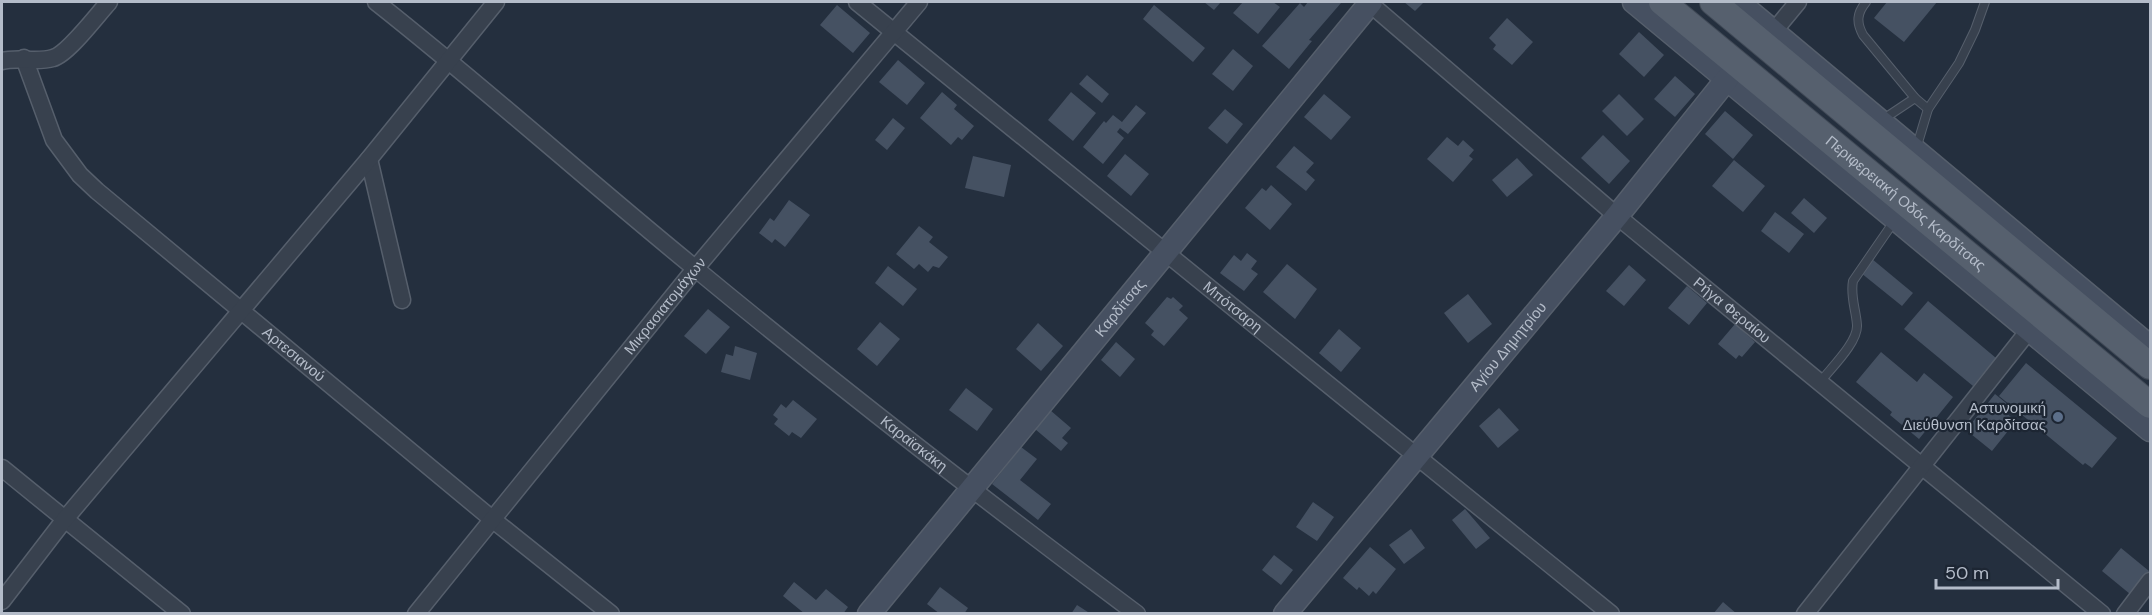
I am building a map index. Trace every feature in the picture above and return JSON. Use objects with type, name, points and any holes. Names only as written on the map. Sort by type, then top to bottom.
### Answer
[{"type":"main road","name":"Περιφερειακή Οδός Καρδίτσας","points":[[1662,2],[2151,405]]},
{"type":"main road","name":"Περιφερειακή Οδός Καρδίτσας","points":[[1713,2],[2151,366]]},
{"type":"street","points":[[2,61],[24,58],[51,59],[62,54],[109,2]]},
{"type":"street","name":"Καραϊσκάκη","points":[[376,2],[448,59],[695,269],[972,490],[1137,614]]},
{"type":"street","points":[[2,602],[65,519],[369,159],[496,2]]},
{"type":"street","name":"Μπότσαρη","points":[[857,2],[1418,455],[1611,614]]},
{"type":"street","name":"Μικρασιατομάχων","points":[[416,614],[695,269],[919,2]]},
{"type":"street","name":"Ρήγα Φεραίου","points":[[1369,2],[1617,216],[1821,381],[2102,614]]},
{"type":"street","name":"Καρδίτσας","points":[[869,614],[1369,2]]},
{"type":"street","points":[[1634,2],[2151,430]]},
{"type":"street","points":[[1738,2],[2151,346]]},
{"type":"street","points":[[1774,31],[1798,2]]},
{"type":"street","name":"Αρτεσιανού","points":[[24,58],[54,140],[80,175],[492,519],[611,614]]},
{"type":"street","name":"Αγίου Δημητρίου","points":[[1286,614],[1617,216],[1727,79]]},
{"type":"street","points":[[369,159],[402,300]]},
{"type":"street","points":[[1805,614],[2030,329]]},
{"type":"street","points":[[2,468],[182,614]]},
{"type":"street","points":[[2125,614],[2151,581]]},
{"type":"lane","points":[[1866,2],[1858,16],[1858,26],[1863,35],[1915,98],[1928,109]]},
{"type":"lane","points":[[1916,149],[1928,109],[1959,63],[1985,2]]},
{"type":"lane","points":[[1881,121],[1915,98]]},
{"type":"lane","points":[[1821,381],[1852,342],[1857,332],[1851,290],[1853,281],[1895,220]]},
{"type":"building","points":[[1204,2],[1221,2],[1214,10]]},
{"type":"building","points":[[1243,2],[1273,2],[1280,7],[1258,34],[1233,13]]},
{"type":"building","points":[[1308,2],[1341,3],[1309,40],[1312,41],[1289,69],[1262,46],[1300,3],[1304,7]]},
{"type":"building","points":[[1404,2],[1424,2],[1415,11]]},
{"type":"building","points":[[1887,2],[1937,2],[1904,42],[1874,18]]},
{"type":"building","points":[[837,5],[870,33],[853,53],[820,25]]},
{"type":"building","points":[[1154,5],[1205,48],[1193,62],[1143,19]]},
{"type":"building","points":[[1507,18],[1533,42],[1512,65],[1493,49],[1496,45],[1489,38]]},
{"type":"building","points":[[1639,32],[1664,55],[1644,77],[1619,54]]},
{"type":"building","points":[[1233,49],[1253,66],[1233,91],[1212,74]]},
{"type":"building","points":[[898,60],[925,83],[907,105],[879,82]]},
{"type":"building","points":[[1087,75],[1109,94],[1102,103],[1079,84]]},
{"type":"building","points":[[1675,76],[1695,94],[1675,117],[1654,99]]},
{"type":"building","points":[[942,92],[957,105],[954,109],[974,126],[962,140],[958,137],[951,145],[920,118]]},
{"type":"building","points":[[1071,92],[1096,113],[1073,141],[1048,120]]},
{"type":"building","points":[[1324,94],[1351,117],[1331,140],[1304,117]]},
{"type":"building","points":[[1619,94],[1644,119],[1627,136],[1602,111]]},
{"type":"building","points":[[1136,105],[1146,113],[1128,134],[1120,128],[1117,132],[1124,138],[1103,164],[1083,147],[1104,121],[1106,123],[1113,115],[1122,122]]},
{"type":"building","points":[[1225,109],[1243,124],[1227,144],[1208,128]]},
{"type":"building","points":[[1725,111],[1753,135],[1733,159],[1705,134]]},
{"type":"building","points":[[893,118],[905,128],[887,150],[875,140]]},
{"type":"building","points":[[1603,135],[1630,161],[1609,184],[1581,158]]},
{"type":"building","points":[[1447,137],[1458,146],[1463,140],[1474,150],[1469,156],[1473,159],[1453,182],[1427,159]]},
{"type":"building","points":[[1294,146],[1314,163],[1306,172],[1315,180],[1306,191],[1276,167]]},
{"type":"building","points":[[1125,154],[1149,174],[1131,196],[1107,176]]},
{"type":"building","points":[[973,156],[1011,165],[1004,197],[965,188]]},
{"type":"building","points":[[1517,158],[1533,175],[1507,197],[1492,180]]},
{"type":"building","points":[[1734,160],[1765,186],[1743,212],[1712,186]]},
{"type":"building","points":[[1271,185],[1292,204],[1270,230],[1245,208],[1262,188],[1266,191]]},
{"type":"building","points":[[1804,198],[1827,218],[1814,233],[1791,213]]},
{"type":"building","points":[[789,200],[810,215],[785,247],[775,239],[772,243],[759,233],[770,218],[774,221]]},
{"type":"building","points":[[1775,212],[1804,234],[1789,253],[1761,231]]},
{"type":"building","points":[[919,226],[933,237],[929,242],[948,257],[939,268],[933,266],[928,272],[919,264],[914,269],[896,254]]},
{"type":"building","points":[[1247,253],[1257,261],[1251,269],[1258,274],[1244,291],[1220,273],[1234,255],[1241,261]]},
{"type":"building","points":[[1872,259],[1913,293],[1902,306],[1861,273]]},
{"type":"building","points":[[1287,264],[1317,289],[1295,319],[1263,292]]},
{"type":"building","points":[[1629,265],[1646,280],[1624,306],[1606,291]]},
{"type":"building","points":[[888,266],[917,289],[903,306],[875,283]]},
{"type":"building","points":[[1687,286],[1707,303],[1689,325],[1668,308]]},
{"type":"building","points":[[1468,294],[1492,324],[1468,343],[1444,313]]},
{"type":"building","points":[[1167,297],[1171,299],[1173,297],[1183,306],[1179,310],[1188,318],[1164,346],[1151,335],[1154,331],[1145,323]]},
{"type":"building","points":[[1928,301],[1996,358],[1973,386],[1904,329]]},
{"type":"building","points":[[708,309],[730,327],[706,354],[684,336]]},
{"type":"building","points":[[880,322],[900,339],[877,366],[857,349]]},
{"type":"building","points":[[1038,323],[1063,346],[1041,371],[1016,349]]},
{"type":"building","points":[[1735,324],[1755,342],[1742,357],[1739,355],[1736,359],[1718,344]]},
{"type":"building","points":[[1339,329],[1361,348],[1341,372],[1319,353]]},
{"type":"building","points":[[1116,342],[1135,359],[1120,377],[1101,360]]},
{"type":"building","points":[[735,346],[757,353],[750,380],[721,372],[726,354],[733,356]]},
{"type":"building","points":[[1881,352],[1917,382],[1924,373],[1953,397],[1919,439],[1890,415],[1892,412],[1856,382]]},
{"type":"building","name":"Αστυνομική Διεύθυνση Καρδίτσας","points":[[2026,363],[2117,438],[2092,468],[2085,463],[2083,465],[1999,396]]},
{"type":"building","points":[[966,388],[993,409],[977,431],[949,410]]},
{"type":"building","points":[[1995,394],[2011,407],[2006,413],[2016,421],[1992,451],[1966,430]]},
{"type":"building","points":[[793,400],[817,419],[801,438],[792,432],[789,436],[774,424],[778,419],[773,415],[781,404],[786,408]]},
{"type":"building","points":[[1499,408],[1519,430],[1498,448],[1479,426]]},
{"type":"building","points":[[1050,410],[1071,428],[1062,438],[1068,443],[1061,451],[1035,429]]},
{"type":"building","points":[[1021,447],[1037,459],[1020,480],[1051,504],[1038,520],[992,484]]},
{"type":"building","points":[[1313,502],[1334,517],[1317,541],[1296,527]]},
{"type":"building","points":[[1465,509],[1490,538],[1476,549],[1452,520]]},
{"type":"building","points":[[1411,529],[1425,548],[1404,564],[1389,545]]},
{"type":"building","points":[[1370,547],[1396,569],[1376,594],[1373,591],[1369,596],[1359,587],[1357,590],[1343,578]]},
{"type":"building","points":[[2121,548],[2149,571],[2130,594],[2102,571]]},
{"type":"building","points":[[1274,555],[1293,570],[1281,585],[1262,570]]},
{"type":"building","points":[[794,582],[816,600],[826,589],[848,607],[843,614],[805,614],[783,596]]},
{"type":"building","points":[[940,587],[968,608],[964,614],[940,614],[927,604]]},
{"type":"building","points":[[1723,602],[1737,614],[1713,614]]},
{"type":"building","points":[[1077,605],[1091,614],[1071,614]]},
{"type":"place","name":"Αστυνομική Διεύθυνση Καρδίτσας","points":[[2058,417]]}]
